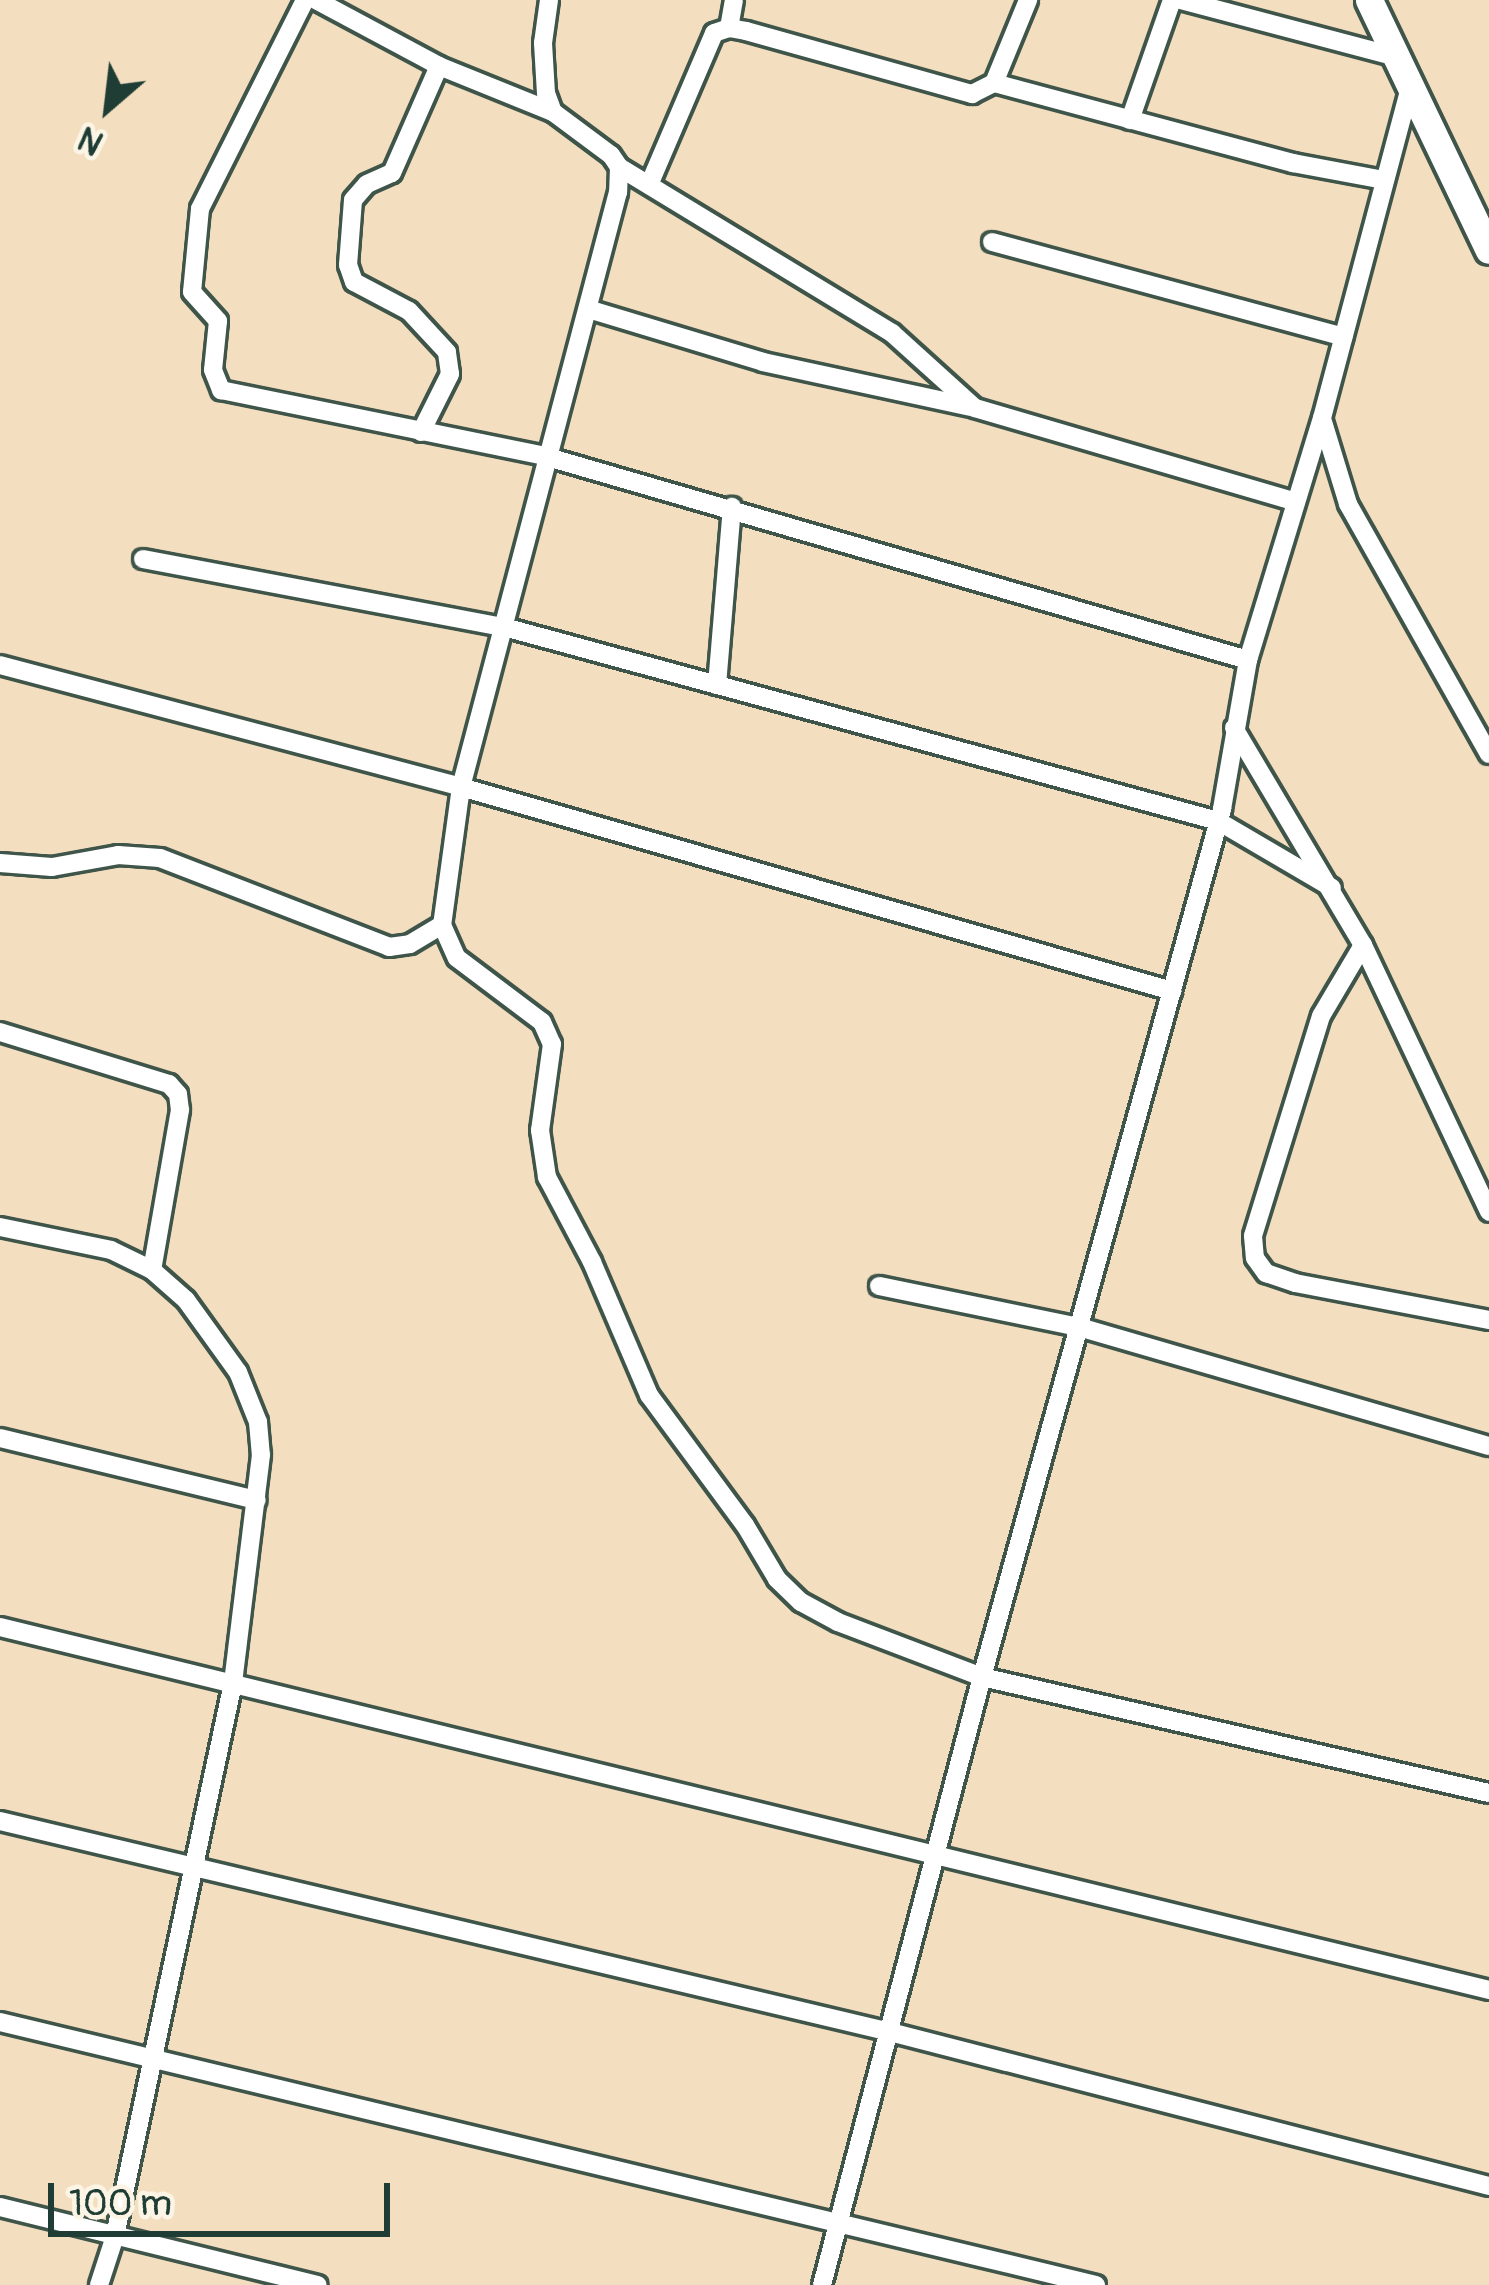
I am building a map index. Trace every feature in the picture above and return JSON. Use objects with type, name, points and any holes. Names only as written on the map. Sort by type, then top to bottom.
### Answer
[{"type":"street","points":[[305,0],[200,209],[192,292],[218,321],[214,381],[231,395],[544,456],[1247,660]]},
{"type":"street","points":[[316,0],[439,66],[553,112],[599,144],[619,167],[892,333],[975,408]]},
{"type":"street","points":[[549,0],[542,77],[553,112]]},
{"type":"street","points":[[729,28],[734,0]]},
{"type":"street","points":[[649,185],[703,49],[714,33],[729,28],[972,94],[994,83],[1028,0]]},
{"type":"street","points":[[1130,120],[1172,0]]},
{"type":"street","points":[[1181,0],[1396,57]]},
{"type":"street","points":[[1369,0],[1411,88],[1477,195],[1489,250]]},
{"type":"street","points":[[421,432],[450,374],[447,352],[409,311],[354,282],[348,265],[353,200],[367,184],[392,173],[439,66]]},
{"type":"street","points":[[994,83],[1293,163],[1384,180]]},
{"type":"street","points":[[822,2285],[940,1852],[982,1677],[1218,821],[1247,660],[1322,418],[1411,88]]},
{"type":"street","points":[[619,167],[588,309],[544,456],[461,787],[442,925],[457,958],[542,1022],[552,1044],[553,1067],[540,1130],[547,1177],[592,1262],[650,1395],[745,1525],[777,1580],[801,1602],[838,1622],[982,1677],[1489,1793]]},
{"type":"street","points":[[992,242],[1343,337]]},
{"type":"street","points":[[588,309],[763,362],[975,408],[1293,501]]},
{"type":"street","points":[[1322,418],[1348,504],[1489,754]]},
{"type":"street","points":[[717,685],[732,507]]},
{"type":"street","points":[[143,559],[504,627],[1218,821],[1332,888]]},
{"type":"street","points":[[0,665],[461,787],[1172,991]]},
{"type":"street","points":[[1234,728],[1363,945],[1489,1212]]},
{"type":"street","points":[[0,863],[52,867],[118,855],[160,858],[389,947],[410,944],[442,925]]},
{"type":"street","points":[[1363,945],[1321,1016],[1253,1236],[1256,1258],[1266,1274],[1295,1283],[1489,1320]]},
{"type":"street","points":[[0,1032],[169,1084],[178,1094],[180,1110],[152,1270]]},
{"type":"street","points":[[0,1228],[111,1250],[152,1270],[186,1300],[249,1394],[262,1456],[233,1683],[115,2236],[99,2285]]},
{"type":"street","points":[[879,1286],[1079,1328],[1489,1446]]},
{"type":"street","points":[[0,1438],[257,1500]]},
{"type":"street","points":[[0,1627],[940,1852],[1489,1990]]},
{"type":"street","points":[[0,1821],[890,2032],[1489,2186]]},
{"type":"street","points":[[0,2022],[843,2220],[1096,2285]]},
{"type":"street","points":[[0,2207],[318,2285]]},
{"type":"street","points":[[1018,2285],[1025,2264]]}]
